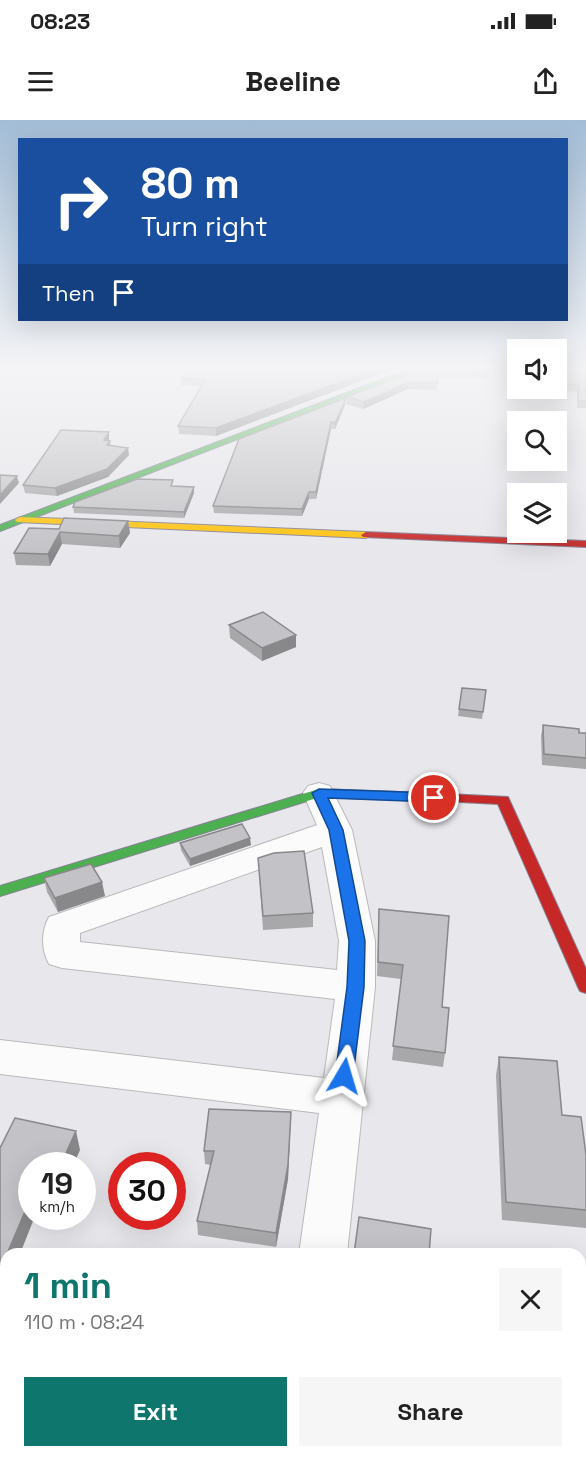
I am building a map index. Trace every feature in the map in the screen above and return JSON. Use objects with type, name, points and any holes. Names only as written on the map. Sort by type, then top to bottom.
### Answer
[{"type":"street","points":[[0,528],[252,431]]},
{"type":"street","points":[[20,520],[586,544]]},
{"type":"street","points":[[319,793],[336,830],[357,941],[356,987],[324,1248]]},
{"type":"street","points":[[0,891],[319,793],[503,800],[586,987]]},
{"type":"street","points":[[336,830],[62,926],[62,954],[356,987]]},
{"type":"street","points":[[0,1057],[341,1098]]},
{"type":"building","points":[[60,431],[109,432],[104,440],[110,441],[107,445],[128,448],[107,469],[55,488],[23,485]]},
{"type":"building","points":[[259,431],[329,431],[316,492],[309,492],[302,509],[213,506],[239,439]]},
{"type":"building","points":[[0,475],[17,476],[0,495]]},
{"type":"building","points":[[137,479],[173,480],[171,486],[194,487],[184,512],[73,507],[75,502]]},
{"type":"building","points":[[64,518],[128,521],[119,536],[60,532],[48,554],[14,553],[29,528],[59,529]]},
{"type":"building","points":[[263,612],[296,635],[262,648],[229,625]]},
{"type":"building","points":[[462,688],[486,690],[483,712],[459,709]]},
{"type":"building","points":[[543,725],[579,729],[579,733],[586,733],[586,758],[544,754]]},
{"type":"building","points":[[242,824],[250,838],[190,859],[180,843]]},
{"type":"building","points":[[304,851],[313,913],[263,916],[258,858],[274,853]]},
{"type":"building","points":[[91,864],[102,882],[55,898],[44,878]]},
{"type":"building","points":[[379,909],[449,916],[442,1007],[449,1008],[445,1053],[393,1046],[403,965],[378,962]]},
{"type":"building","points":[[499,1057],[557,1061],[562,1115],[581,1117],[586,1155],[586,1210],[506,1202]]},
{"type":"building","points":[[209,1109],[291,1112],[288,1165],[276,1233],[197,1221],[214,1151],[204,1151]]},
{"type":"building","points":[[15,1118],[76,1131],[66,1152],[18,1152],[18,1228],[10,1248],[0,1248],[0,1148]]},
{"type":"building","points":[[359,1217],[431,1229],[429,1248],[355,1248]]},
{"type":"traffic: fast","points":[[0,528],[252,431]]},
{"type":"traffic: fast","points":[[0,891],[319,793],[427,797]]},
{"type":"traffic: slow","points":[[20,520],[366,535]]},
{"type":"traffic: jam","points":[[366,535],[586,544]]},
{"type":"traffic: jam","points":[[427,797],[503,800],[586,987]]},
{"type":"route","points":[[344,1076],[356,987],[357,941],[336,830],[319,793],[434,798]]}]
